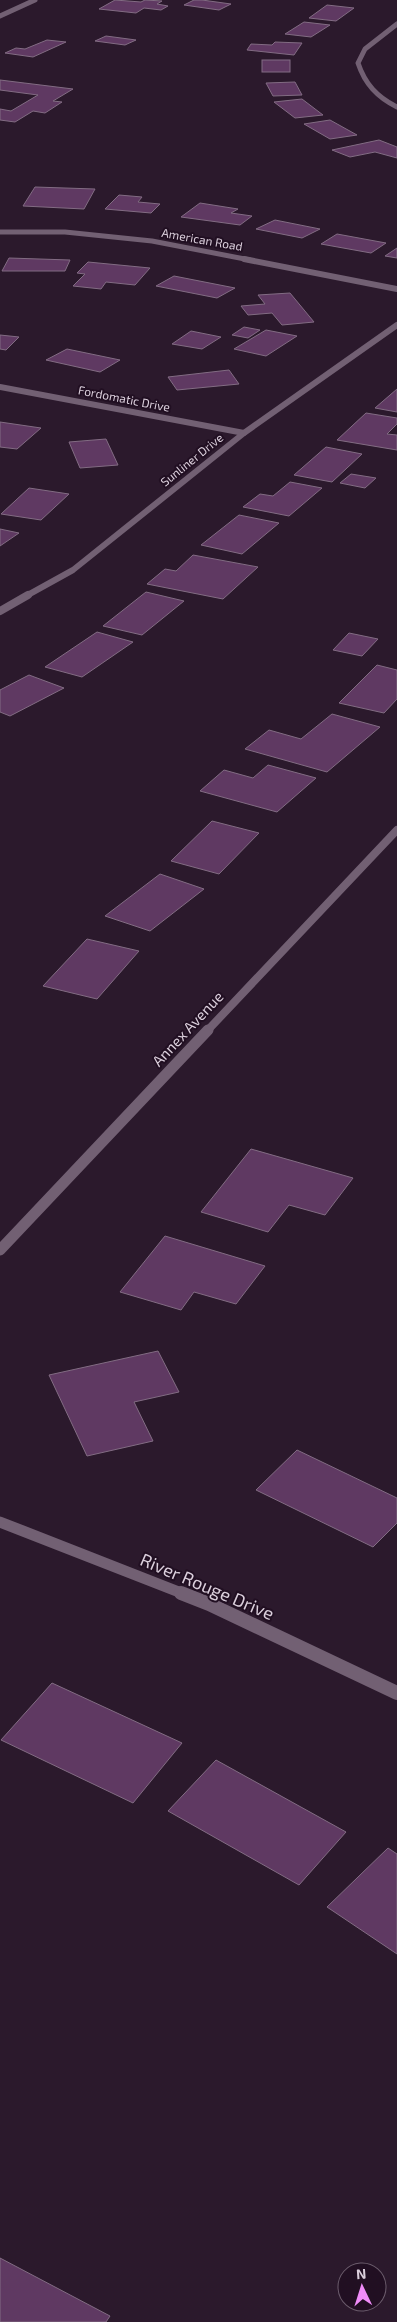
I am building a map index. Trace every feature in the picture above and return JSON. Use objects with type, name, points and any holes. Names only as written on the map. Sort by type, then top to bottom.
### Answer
[{"type":"street","points":[[0,16],[35,0]]},
{"type":"street","points":[[397,24],[365,48],[358,63],[362,79],[372,91],[397,107]]},
{"type":"street","name":"American Road","points":[[0,232],[65,232],[152,241],[269,262],[397,289]]},
{"type":"street","name":"Sunliner Drive","points":[[0,611],[73,570],[244,433],[397,325]]},
{"type":"street","name":"Fordomatic Drive","points":[[0,387],[244,433]]},
{"type":"street","name":"Annex Avenue","points":[[0,1250],[397,830]]},
{"type":"street","name":"River Rouge Drive","points":[[0,1522],[209,1604],[397,1693]]},
{"type":"building","points":[[115,0],[162,1],[157,4],[168,6],[161,10],[144,8],[136,13],[99,9]]},
{"type":"building","points":[[194,0],[231,4],[219,10],[184,5]]},
{"type":"building","points":[[327,5],[354,8],[336,21],[309,18]]},
{"type":"building","points":[[304,22],[330,25],[311,37],[285,34]]},
{"type":"building","points":[[106,36],[136,40],[125,45],[95,41]]},
{"type":"building","points":[[47,40],[66,42],[33,57],[5,53],[16,48],[25,49]]},
{"type":"building","points":[[275,42],[302,43],[294,55],[247,50],[251,44],[272,45]]},
{"type":"building","points":[[262,60],[290,60],[290,72],[262,72]]},
{"type":"building","points":[[0,80],[73,89],[53,101],[62,102],[45,113],[33,111],[15,122],[0,120],[0,109],[11,111],[38,95],[0,90]]},
{"type":"building","points":[[295,82],[302,95],[273,96],[266,83]]},
{"type":"building","points":[[302,99],[323,115],[295,118],[274,102]]},
{"type":"building","points":[[330,120],[357,135],[330,139],[304,124]]},
{"type":"building","points":[[379,140],[397,147],[397,158],[375,152],[350,157],[332,150]]},
{"type":"building","points":[[35,187],[95,189],[84,209],[23,206]]},
{"type":"building","points":[[119,195],[142,197],[138,202],[160,204],[151,213],[105,209]]},
{"type":"building","points":[[200,203],[238,209],[231,213],[252,216],[240,225],[181,217]]},
{"type":"building","points":[[275,220],[320,229],[302,238],[256,229]]},
{"type":"building","points":[[337,234],[386,243],[371,253],[321,244]]},
{"type":"building","points":[[397,248],[397,258],[385,256]]},
{"type":"building","points":[[9,258],[70,260],[65,271],[2,271]]},
{"type":"building","points":[[88,262],[150,268],[135,285],[106,282],[101,289],[73,286],[85,274],[77,273]]},
{"type":"building","points":[[174,276],[235,288],[217,298],[156,286]]},
{"type":"building","points":[[290,293],[314,322],[282,325],[272,313],[248,315],[241,306],[265,304],[258,295]]},
{"type":"building","points":[[244,327],[260,330],[248,338],[232,335]]},
{"type":"building","points":[[266,330],[297,336],[266,356],[234,349]]},
{"type":"building","points":[[191,331],[221,337],[202,349],[172,344]]},
{"type":"building","points":[[0,335],[19,337],[6,350],[0,349]]},
{"type":"building","points":[[67,349],[120,360],[100,372],[46,360]]},
{"type":"building","points":[[229,370],[239,384],[177,390],[168,377]]},
{"type":"building","points":[[397,389],[397,412],[375,408]]},
{"type":"building","points":[[366,413],[397,418],[397,424],[387,434],[397,435],[397,450],[337,440]]},
{"type":"building","points":[[0,422],[41,428],[17,449],[0,447]]},
{"type":"building","points":[[106,439],[118,465],[80,468],[69,442]]},
{"type":"building","points":[[326,447],[362,454],[332,482],[294,475]]},
{"type":"building","points":[[351,474],[376,478],[365,488],[340,483]]},
{"type":"building","points":[[290,482],[322,488],[289,516],[243,507],[260,494],[273,496]]},
{"type":"building","points":[[29,488],[69,494],[41,520],[1,514]]},
{"type":"building","points":[[239,515],[279,523],[242,554],[201,545]]},
{"type":"building","points":[[0,529],[19,533],[0,546]]},
{"type":"building","points":[[193,555],[258,567],[223,599],[147,584],[165,569],[176,571]]},
{"type":"building","points":[[146,592],[184,601],[142,635],[103,626]]},
{"type":"building","points":[[97,632],[133,642],[82,677],[45,667]]},
{"type":"building","points":[[349,633],[378,639],[362,656],[333,650]]},
{"type":"building","points":[[377,665],[397,670],[397,699],[384,713],[339,703]]},
{"type":"building","points":[[29,675],[64,688],[10,716],[0,712],[0,690]]},
{"type":"building","points":[[332,714],[380,727],[327,772],[245,749],[269,730],[301,739]]},
{"type":"building","points":[[268,765],[316,778],[277,812],[200,791],[224,770],[253,778]]},
{"type":"building","points":[[212,821],[259,833],[219,874],[171,861]]},
{"type":"building","points":[[160,874],[204,889],[150,931],[105,916]]},
{"type":"building","points":[[87,939],[139,951],[97,999],[43,986]]},
{"type":"building","points":[[251,1149],[353,1178],[325,1215],[289,1205],[268,1232],[201,1212]]},
{"type":"building","points":[[165,1236],[265,1266],[236,1304],[194,1292],[181,1310],[120,1292]]},
{"type":"building","points":[[158,1351],[179,1392],[134,1402],[153,1441],[87,1456],[49,1375]]},
{"type":"building","points":[[297,1450],[397,1498],[397,1523],[373,1547],[256,1490]]},
{"type":"building","points":[[52,1683],[182,1743],[133,1803],[1,1740]]},
{"type":"building","points":[[216,1760],[346,1832],[299,1885],[168,1811]]},
{"type":"building","points":[[388,1848],[397,1854],[397,1954],[327,1907]]},
{"type":"building","points":[[0,2258],[110,2316],[106,2322],[0,2322]]}]
